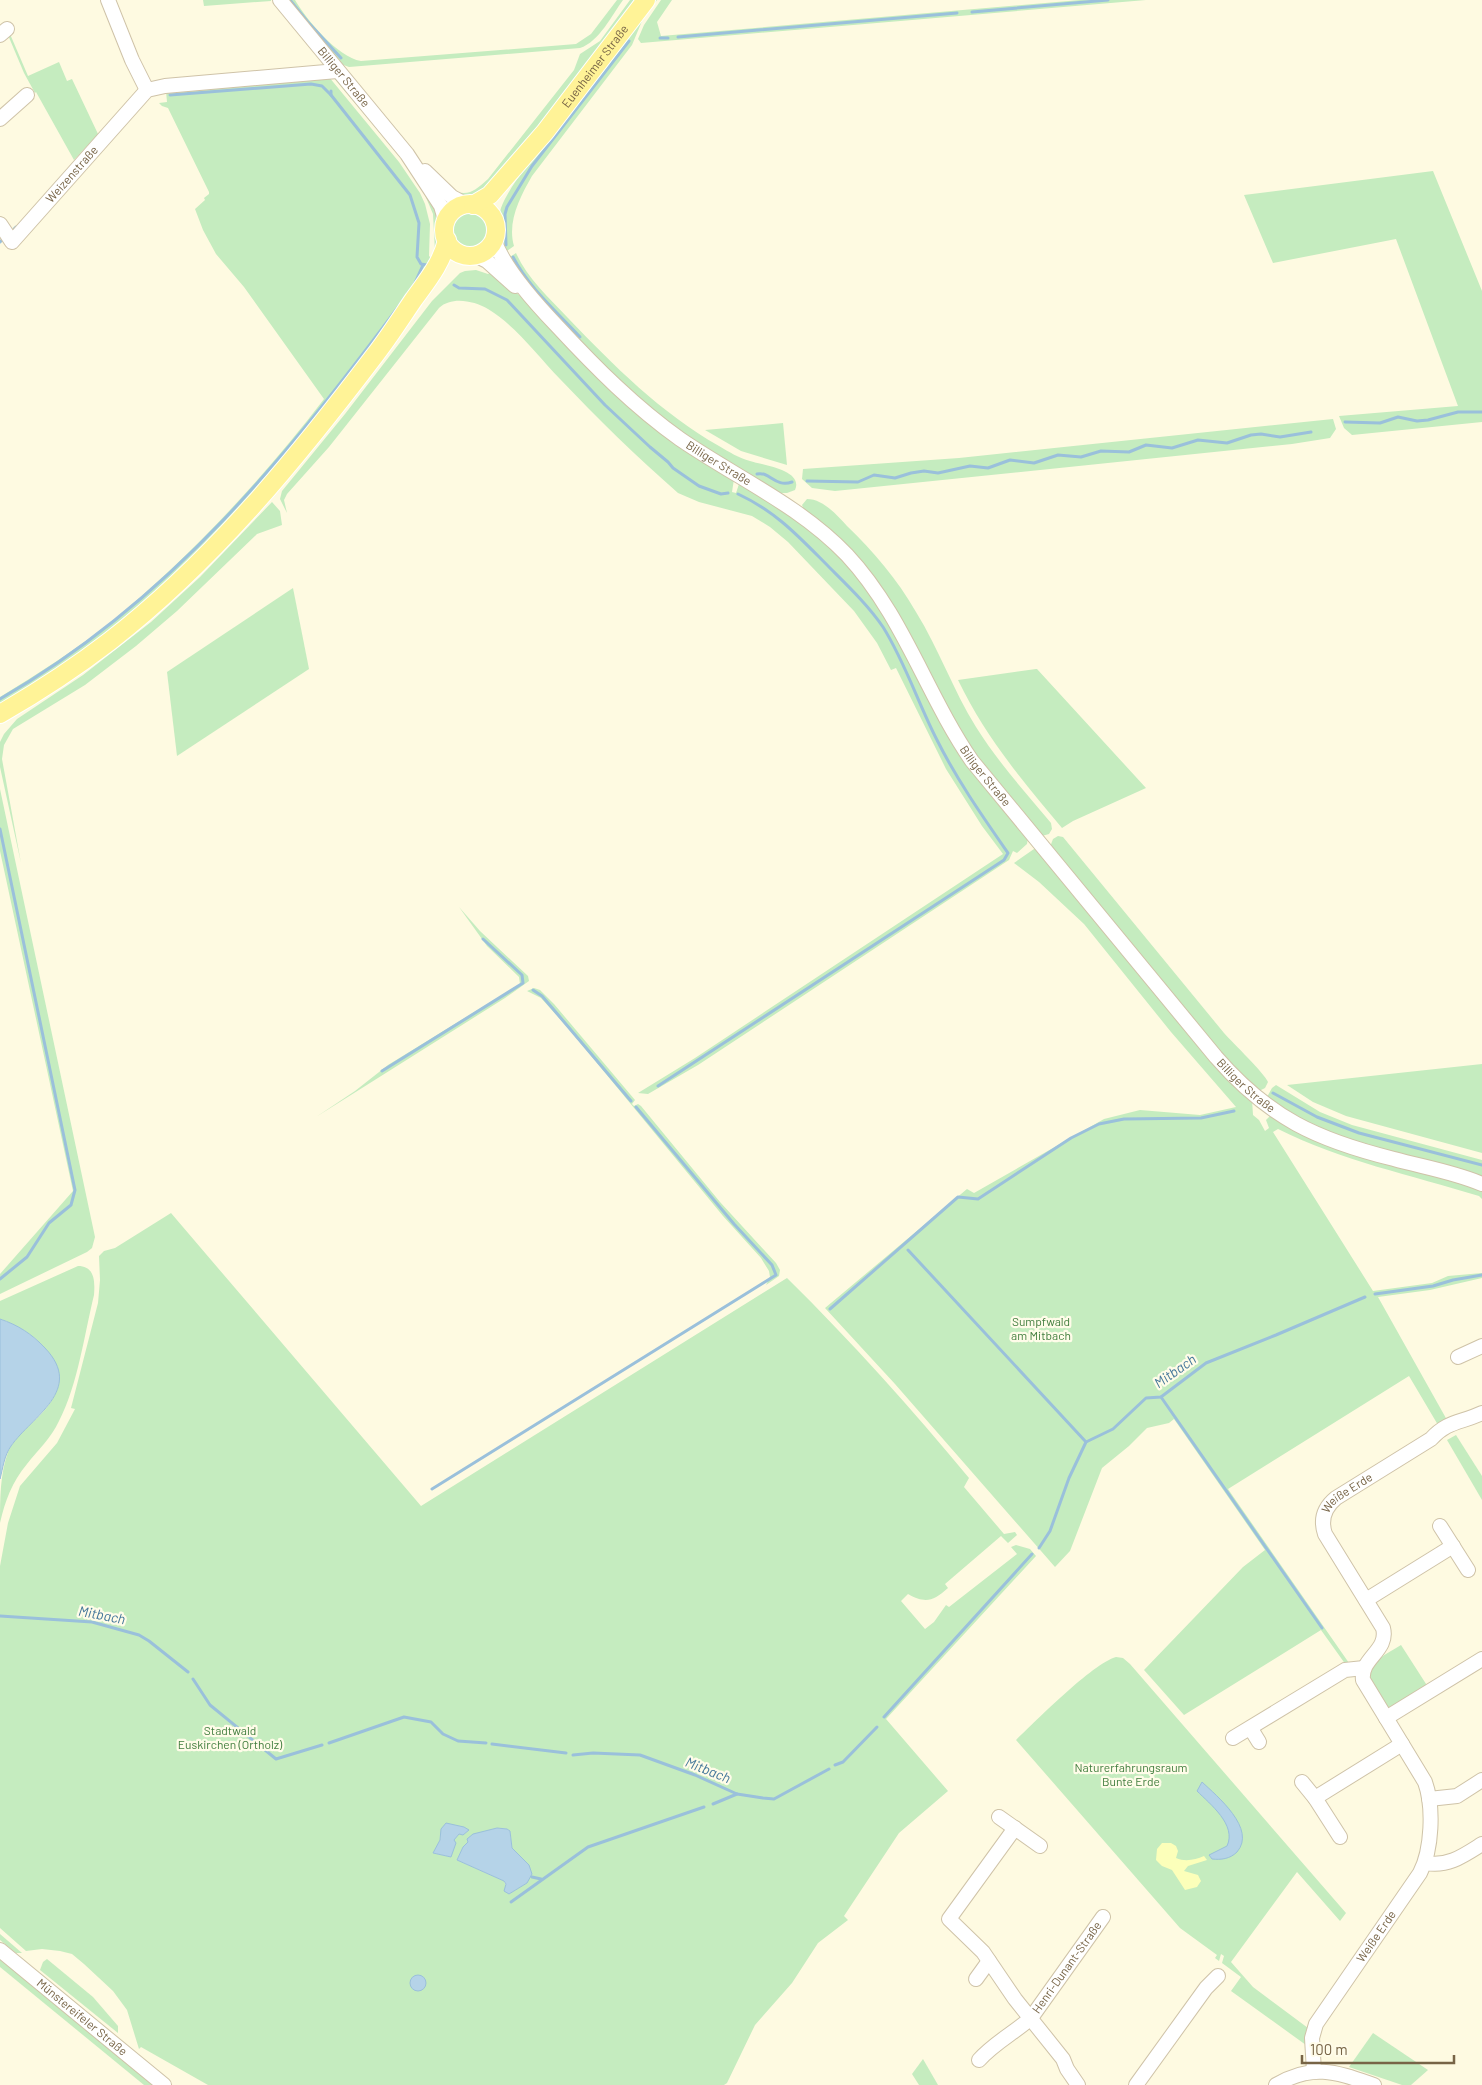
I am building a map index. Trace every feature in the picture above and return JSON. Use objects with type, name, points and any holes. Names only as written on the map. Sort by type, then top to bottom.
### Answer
[{"type":"main road","name":"Euenheimer Straße","points":[[470,205],[490,195],[545,132],[646,0]]},
{"type":"main road","name":"Euenheimer Straße","points":[[494,220],[502,199],[545,132]]},
{"type":"main road","points":[[0,714],[49,684],[111,640],[189,572],[228,532],[281,473],[389,336],[448,268],[470,255],[486,250],[494,240],[496,232],[494,220],[486,210],[470,205],[453,211],[439,261],[389,336]]},
{"type":"main road","points":[[446,232],[455,251],[470,255]]},
{"type":"street","points":[[108,0],[132,60],[147,90],[164,86],[337,71]]},
{"type":"street","name":"Billiger Straße","points":[[280,0],[406,154],[441,206],[446,232]]},
{"type":"street","name":"Weizenstraße","points":[[0,224],[12,242],[147,90]]},
{"type":"street","points":[[0,119],[20,97]]},
{"type":"street","name":"Billiger Straße","points":[[406,154],[452,198],[470,205]]},
{"type":"street","name":"Billiger Straße","points":[[494,240],[499,253],[535,303]]},
{"type":"street","name":"Billiger Straße","points":[[470,255],[493,266],[535,303],[605,376],[648,415],[681,439],[789,506],[818,529],[852,561],[891,612],[942,713],[972,761],[1216,1057],[1252,1094],[1281,1116],[1329,1140],[1366,1152],[1457,1175],[1482,1184]]},
{"type":"street","points":[[1458,1357],[1482,1346]]},
{"type":"street","name":"Weiße Erde","points":[[1314,2071],[1312,2038],[1316,2024],[1412,1886],[1426,1863],[1429,1839],[1429,1799],[1425,1782],[1365,1685],[1364,1668],[1381,1646],[1384,1637],[1380,1623],[1325,1534],[1323,1522],[1325,1512],[1336,1498],[1431,1439],[1440,1429],[1456,1421],[1468,1420],[1482,1413]]},
{"type":"street","points":[[1440,1526],[1468,1570]]},
{"type":"street","points":[[1366,1600],[1453,1546]]},
{"type":"street","points":[[1386,1718],[1482,1658]]},
{"type":"street","points":[[1233,1738],[1251,1729],[1345,1670],[1364,1668]]},
{"type":"street","points":[[1251,1729],[1259,1742]]},
{"type":"street","points":[[1316,1798],[1402,1744]]},
{"type":"street","points":[[1429,1799],[1457,1796],[1482,1780]]},
{"type":"street","points":[[1302,1782],[1316,1798],[1340,1837]]},
{"type":"street","points":[[999,1817],[1040,1846]]},
{"type":"street","name":"Henri-Dunant-Straße","points":[[1015,1828],[949,1920],[972,1940],[989,1961],[1000,1979],[1063,2059],[1067,2069],[1078,2085]]},
{"type":"street","points":[[1426,1863],[1439,1864],[1457,1860],[1482,1844]]},
{"type":"street","name":"Henri-Dunant-Straße","points":[[979,2060],[989,2048],[1031,2018],[1103,1917]]},
{"type":"street","name":"Münstereifeler Straße","points":[[0,1950],[164,2085]]},
{"type":"street","points":[[976,1979],[989,1961]]},
{"type":"street","points":[[1136,2085],[1206,1988],[1218,1976]]},
{"type":"street","points":[[1276,2085],[1296,2074],[1314,2071],[1334,2072],[1371,2085]]},
{"type":"green space","points":[[203,0],[271,0],[271,1],[204,6]]},
{"type":"green space","points":[[286,0],[295,0],[315,27],[342,53],[361,61],[576,44],[591,34],[617,0],[623,0],[599,34],[587,45],[580,48],[349,67],[338,63]]},
{"type":"green space","points":[[630,0],[638,0],[503,175],[472,200],[451,191],[468,193],[488,179],[574,70],[580,54],[600,41]]},
{"type":"green space","points":[[654,0],[657,0],[642,21],[632,45],[532,176],[519,201],[513,219],[512,237],[514,246],[504,253],[500,230],[500,212],[509,191],[570,108]]},
{"type":"green space","points":[[661,0],[672,0],[657,22],[661,36],[1080,0],[1146,0],[641,43],[638,39],[644,25]]},
{"type":"green space","points":[[10,34],[28,76],[59,62],[67,81],[72,79],[98,134],[74,160],[24,73],[8,35]]},
{"type":"green space","points":[[337,76],[405,158],[441,217],[441,245],[435,251],[433,214],[422,188],[402,159],[333,77]]},
{"type":"green space","points":[[329,77],[399,162],[420,193],[430,224],[429,256],[435,261],[323,413],[207,546],[103,639],[0,707],[0,697],[56,662],[97,633],[168,572],[250,489],[324,399],[244,287],[216,254],[203,230],[195,209],[205,200],[204,198],[209,192],[168,108],[159,103],[167,102],[166,91]]},
{"type":"green space","points":[[1433,171],[1482,291],[1482,422],[1352,435],[1344,428],[1339,416],[1458,406],[1396,239],[1273,263],[1244,195]]},
{"type":"green space","points":[[466,210],[474,210],[481,213],[487,219],[490,230],[487,241],[481,247],[474,250],[466,250],[459,247],[453,241],[450,234],[450,226],[453,219],[459,213]]},
{"type":"green space","points":[[516,253],[526,271],[546,295],[639,388],[677,419],[730,453],[788,473],[796,483],[795,490],[780,493],[697,444],[632,394],[539,300],[507,259]]},
{"type":"green space","points":[[476,270],[488,274],[493,271],[535,310],[734,479],[732,492],[736,493],[739,484],[742,483],[774,503],[831,547],[861,580],[1028,838],[1027,844],[1017,853],[1013,851],[1009,860],[698,1065],[648,1094],[638,1093],[695,1058],[1003,854],[982,826],[946,769],[896,668],[891,670],[877,643],[854,611],[788,542],[770,527],[752,516],[699,502],[678,493],[603,423],[517,332],[498,316],[482,306],[470,302],[457,301],[444,304],[439,308],[329,447],[287,494],[284,500],[287,513],[280,499],[282,491],[345,414],[432,301],[460,273]]},
{"type":"green space","points":[[1333,419],[1336,429],[1330,438],[1292,444],[835,491],[812,488],[802,479],[803,469],[959,458]]},
{"type":"green space","points":[[783,423],[787,465],[741,451],[705,430]]},
{"type":"green space","points":[[807,499],[819,502],[834,513],[876,556],[901,588],[932,640],[960,699],[976,727],[1003,765],[1051,823],[1052,829],[1049,834],[1042,836],[971,751],[922,659],[804,510],[802,505]]},
{"type":"green space","points":[[272,502],[280,511],[282,525],[257,534],[177,611],[136,646],[85,685],[13,729],[4,745],[2,759],[21,863],[0,767],[0,742],[4,734],[17,719],[83,675],[151,622],[200,577]]},
{"type":"green space","points":[[293,588],[309,669],[177,756],[167,672]]},
{"type":"green space","points":[[1037,669],[1146,788],[1073,821],[1062,828],[993,740],[980,721],[958,680]]},
{"type":"green space","points":[[0,789],[95,1237],[92,1248],[87,1252],[0,1294],[0,1274],[73,1191],[0,851]]},
{"type":"green space","points":[[1058,836],[1063,837],[1224,1033],[1266,1078],[1268,1082],[1265,1088],[1259,1091],[1228,1062],[1050,847],[1053,839]]},
{"type":"green space","name":"Sumpfwald am Mitbach","points":[[1036,849],[1252,1100],[1253,1115],[1259,1120],[1265,1131],[1269,1128],[1266,1120],[1270,1116],[1482,1190],[1482,1199],[1479,1196],[1352,1159],[1278,1129],[1273,1132],[1373,1291],[1432,1283],[1448,1276],[1482,1273],[1482,1278],[1430,1290],[1378,1297],[1447,1420],[1438,1425],[1409,1376],[1228,1489],[1349,1663],[1346,1665],[1321,1630],[1184,1715],[1144,1670],[1243,1567],[1265,1550],[1174,1419],[1169,1423],[1147,1428],[1102,1468],[1070,1551],[1055,1567],[895,1384],[825,1308],[967,1189],[974,1193],[1104,1119],[1140,1110],[1200,1115],[1236,1107],[1171,1032],[1084,924],[1039,882],[1014,863]]},
{"type":"green space","points":[[459,907],[480,931],[528,976],[529,981],[316,1117],[355,1091],[388,1065],[520,984],[519,977],[487,946]]},
{"type":"green space","points":[[534,988],[540,990],[554,1004],[635,1100],[632,1104],[634,1106],[638,1104],[641,1106],[720,1202],[776,1263],[780,1270],[779,1276],[766,1285],[770,1277],[769,1271],[761,1258],[723,1216],[569,1029],[541,998],[527,991]]},
{"type":"green space","points":[[1482,1064],[1482,1153],[1346,1116],[1313,1102],[1287,1085]]},
{"type":"green space","points":[[1276,1085],[1320,1112],[1352,1125],[1482,1160],[1482,1178],[1364,1146],[1298,1119],[1267,1097]]},
{"type":"green space","name":"Stadtwald Euskirchen (Ortholz)","points":[[171,1213],[421,1506],[787,1278],[858,1351],[947,1452],[969,1478],[964,1487],[1004,1534],[1015,1532],[1017,1535],[1008,1543],[1001,1536],[945,1584],[948,1588],[938,1596],[925,1600],[908,1594],[901,1601],[925,1629],[934,1622],[946,1605],[949,1607],[1017,1554],[1011,1547],[1016,1545],[1030,1549],[1036,1556],[886,1719],[948,1791],[899,1833],[844,1916],[848,1920],[818,1943],[792,1983],[755,2025],[727,2083],[724,2085],[208,2085],[141,2047],[139,2049],[127,2010],[113,1991],[72,1954],[42,1949],[26,1951],[0,1928],[0,1566],[8,1523],[20,1486],[57,1443],[75,1409],[71,1408],[98,1303],[100,1280],[99,1256],[104,1251],[115,1248]],"holes":[[[497,1828],[510,1831],[512,1848],[529,1865],[527,1883],[509,1894],[504,1881],[457,1860],[463,1847],[468,1842],[467,1839]],[[469,1830],[463,1835],[459,1834],[454,1840],[451,1857],[433,1853],[440,1840],[440,1834]]]},
{"type":"green space","points":[[78,1266],[84,1267],[91,1272],[94,1280],[94,1295],[80,1360],[71,1391],[66,1407],[56,1427],[13,1485],[0,1523],[2,1478],[8,1452],[16,1439],[48,1406],[56,1392],[58,1378],[55,1364],[49,1352],[27,1332],[0,1319],[0,1301]]},
{"type":"green space","points":[[1456,1435],[1482,1476],[1482,1500],[1447,1440]]},
{"type":"green space","points":[[1401,1645],[1428,1687],[1390,1708],[1383,1702],[1375,1689],[1370,1673],[1372,1667],[1381,1657]]},
{"type":"green space","name":"Naturerfahrungsraum Bunte Erde","points":[[1116,1657],[1123,1658],[1130,1664],[1346,1913],[1340,1921],[1297,1872],[1231,1962],[1253,1987],[1308,2028],[1306,2045],[1231,1991],[1241,1977],[1222,1963],[1224,1956],[1221,1954],[1219,1961],[1215,1958],[1217,1955],[1180,1928],[1016,1740],[1079,1681],[1093,1670]]},
{"type":"green space","points":[[0,1934],[22,1953],[16,1953],[0,1940]]},
{"type":"green space","points":[[0,1956],[156,2085],[144,2085],[0,1967]]},
{"type":"green space","points":[[47,1959],[93,1997],[118,2026],[118,2033],[40,1970],[43,1962]]},
{"type":"green space","points":[[1373,2033],[1428,2070],[1411,2085],[1402,2085],[1349,2067]]},
{"type":"green space","points":[[923,2059],[938,2085],[919,2085],[912,2074]]},
{"type":"sand","points":[[1162,1843],[1171,1843],[1176,1846],[1178,1851],[1176,1858],[1179,1859],[1190,1860],[1204,1856],[1207,1860],[1188,1866],[1184,1871],[1198,1875],[1201,1881],[1197,1887],[1185,1890],[1172,1870],[1162,1866],[1156,1860],[1157,1849]]},
{"type":"water","points":[[0,1319],[24,1330],[40,1343],[56,1363],[60,1377],[57,1390],[51,1401],[11,1446],[5,1458],[0,1479]]},
{"type":"water","points":[[1202,1782],[1225,1804],[1239,1823],[1242,1843],[1237,1852],[1228,1858],[1212,1859],[1209,1855],[1227,1846],[1229,1838],[1228,1830],[1221,1816],[1197,1791]]},
{"type":"water","points":[[446,1823],[469,1830],[463,1835],[459,1834],[454,1840],[456,1843],[451,1857],[433,1853],[440,1840],[441,1829]]},
{"type":"water","points":[[497,1828],[510,1831],[512,1848],[529,1865],[532,1874],[527,1883],[509,1894],[504,1891],[506,1884],[504,1881],[457,1860],[463,1847],[468,1842],[467,1839],[473,1834]]},
{"type":"water","points":[[415,1975],[421,1975],[426,1980],[424,1989],[415,1991],[410,1986],[410,1980]]},
{"type":"waterway","points":[[290,0],[341,58]]},
{"type":"waterway","points":[[972,12],[1108,0]]},
{"type":"waterway","points":[[678,37],[957,13]]},
{"type":"waterway","points":[[660,38],[668,38]]},
{"type":"waterway","points":[[506,245],[505,214],[507,207],[532,166],[629,41]]},
{"type":"waterway","points":[[170,95],[311,84],[322,86],[331,95]]},
{"type":"waterway","points":[[331,91],[331,95],[410,195],[419,223],[417,257],[421,264],[427,265]]},
{"type":"waterway","points":[[513,257],[535,289],[580,337]]},
{"type":"waterway","points":[[414,285],[423,265]]},
{"type":"waterway","points":[[454,285],[459,288],[485,289],[507,300],[605,405],[673,468],[699,486],[721,494],[728,493]]},
{"type":"waterway","points":[[0,699],[62,660],[120,617],[173,570],[223,520],[271,467],[317,413],[405,298]]},
{"type":"waterway","points":[[1345,422],[1380,423],[1398,417],[1417,421],[1458,412],[1482,412]]},
{"type":"waterway","points":[[807,481],[858,482],[874,475],[895,478],[911,473],[924,471],[938,473],[970,466],[988,468],[1010,460],[1034,463],[1058,455],[1081,457],[1101,451],[1129,452],[1146,445],[1172,448],[1198,440],[1227,443],[1251,435],[1261,434],[1280,437],[1311,432]]},
{"type":"waterway","points":[[757,474],[766,475],[781,483],[792,482]]},
{"type":"waterway","points":[[658,1086],[1004,860],[1008,853],[945,755],[898,654],[877,619],[864,603],[787,526],[765,509],[738,494]]},
{"type":"waterway","points":[[0,829],[75,1190],[71,1205],[49,1223],[27,1257],[0,1279]]},
{"type":"waterway","points":[[382,1071],[523,983],[522,975],[483,939]]},
{"type":"waterway","points":[[533,990],[542,996],[631,1101]]},
{"type":"waterway","points":[[1273,1093],[1317,1117],[1359,1133],[1482,1165]]},
{"type":"waterway","points":[[432,1489],[776,1275],[772,1265],[734,1224],[636,1107]]},
{"type":"waterway","points":[[830,1309],[958,1197],[978,1199],[1071,1138],[1099,1124],[1124,1119],[1201,1118],[1234,1111]]},
{"type":"waterway","points":[[908,1250],[1086,1442]]},
{"type":"waterway","name":"Mitbach","points":[[1375,1294],[1433,1286],[1482,1275]]},
{"type":"waterway","name":"Mitbach","points":[[1039,1548],[1050,1531],[1069,1478],[1086,1442],[1113,1429],[1146,1398],[1161,1397],[1206,1363],[1365,1297]]},
{"type":"waterway","points":[[1161,1397],[1322,1628]]},
{"type":"waterway","name":"Mitbach","points":[[884,1717],[1032,1554]]},
{"type":"waterway","name":"Mitbach","points":[[0,1616],[92,1622],[139,1635],[188,1672]]},
{"type":"waterway","name":"Mitbach","points":[[193,1679],[210,1705],[276,1759],[322,1745]]},
{"type":"waterway","name":"Mitbach","points":[[329,1743],[404,1717],[431,1722],[443,1734],[458,1741],[486,1743]]},
{"type":"waterway","name":"Mitbach","points":[[835,1765],[843,1762],[877,1727]]},
{"type":"waterway","name":"Mitbach","points":[[492,1744],[566,1753]]},
{"type":"waterway","name":"Mitbach","points":[[573,1755],[593,1753],[640,1755],[695,1775],[737,1794],[774,1799],[829,1769]]},
{"type":"waterway","points":[[713,1804],[737,1794]]},
{"type":"waterway","points":[[511,1902],[588,1847],[704,1807]]},
{"type":"waterway","points":[[532,1877],[541,1879]]}]
